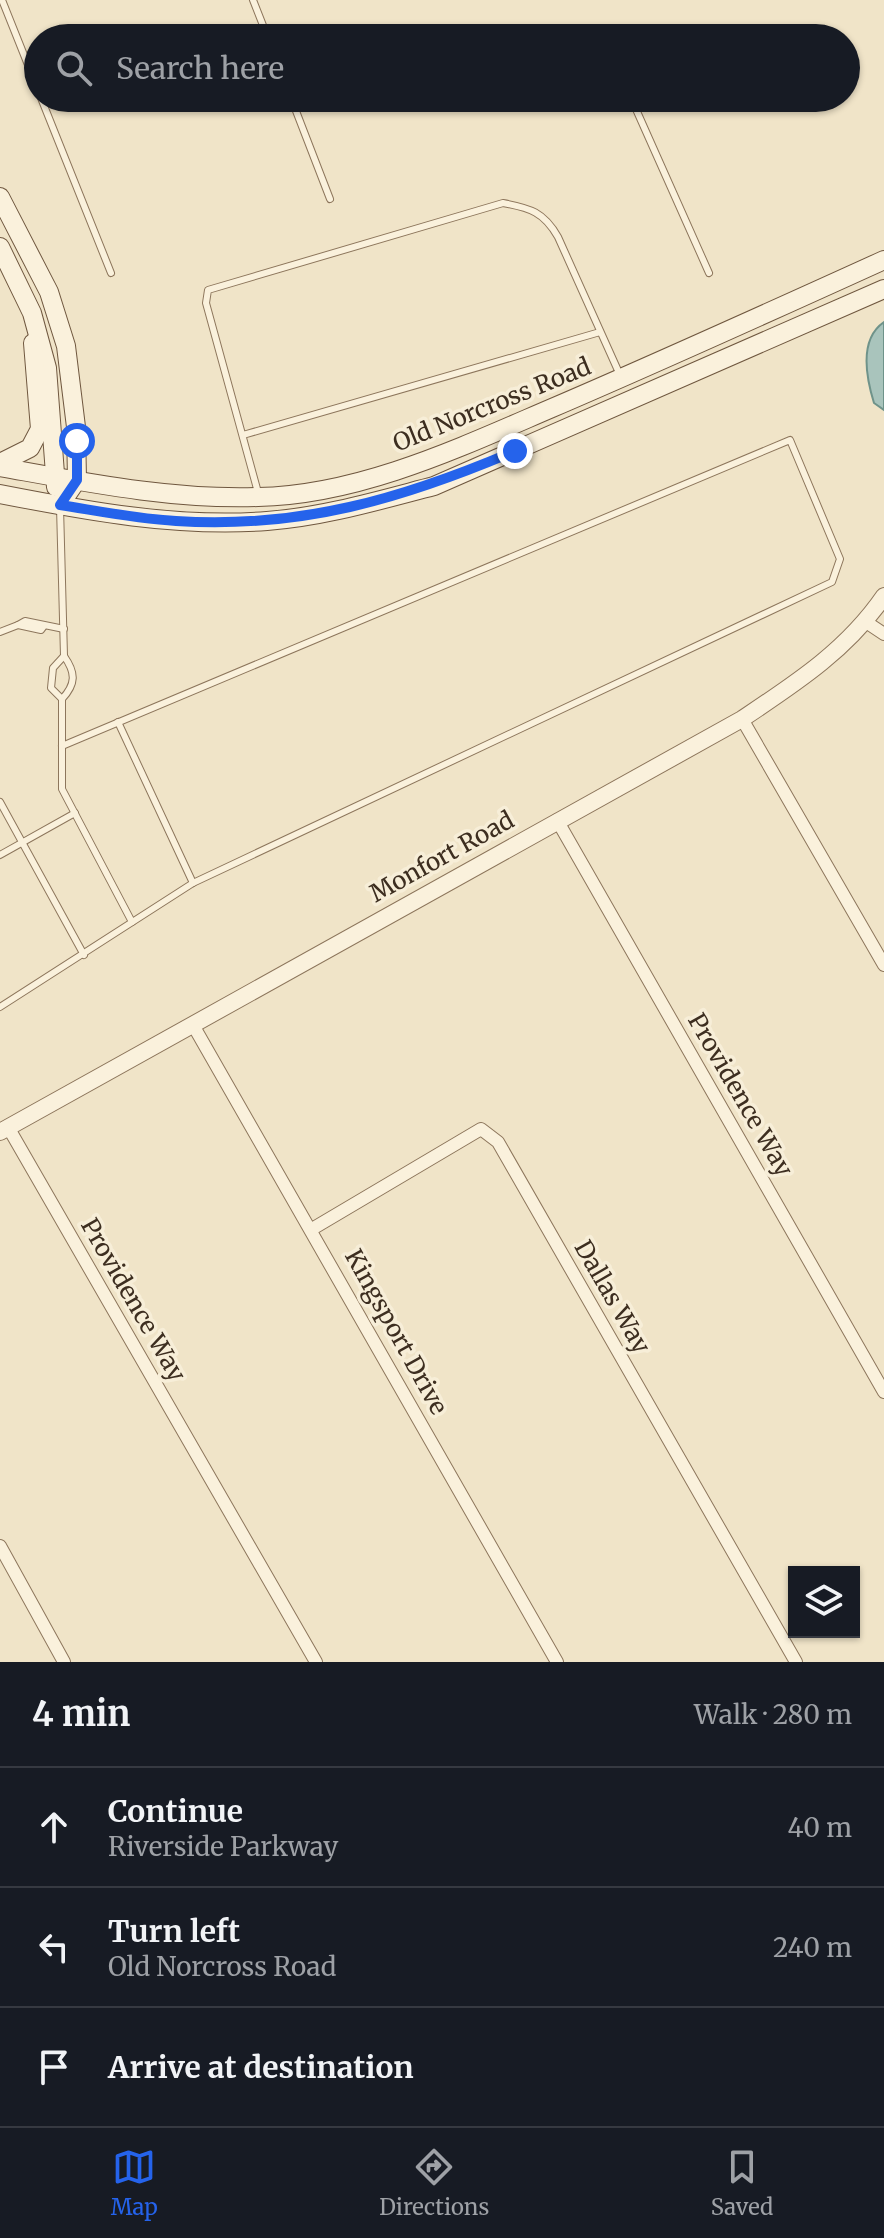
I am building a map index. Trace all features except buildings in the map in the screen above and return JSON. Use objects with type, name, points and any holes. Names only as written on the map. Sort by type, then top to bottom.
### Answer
[{"type":"main road","points":[[0,197],[35,258],[60,323],[74,398],[77,480],[60,505]]},
{"type":"main road","points":[[0,247],[32,313],[47,368],[53,476],[60,505]]},
{"type":"main road","name":"Old Norcross Road","points":[[0,465],[166,493],[260,497],[346,484],[416,465],[621,379],[884,260]]},
{"type":"main road","name":"Old Norcross Road","points":[[0,494],[175,521],[268,521],[355,507],[434,486],[884,289]]},
{"type":"main road","points":[[0,465],[30,448],[40,429],[32,313]]},
{"type":"street","name":"Monfort Road","points":[[4,1130],[742,719],[812,673],[866,622],[884,596]]},
{"type":"street","points":[[866,622],[884,634]]},
{"type":"street","points":[[742,719],[884,965]]},
{"type":"street","name":"Providence Way","points":[[557,820],[884,1392]]},
{"type":"street","name":"Kingsport Drive","points":[[193,1025],[557,1662]]},
{"type":"street","name":"Dallas Way","points":[[312,1229],[481,1129],[498,1142],[796,1662]]},
{"type":"street","name":"Providence Way","points":[[4,1130],[316,1662]]},
{"type":"street","points":[[0,1546],[64,1662]]},
{"type":"lane","points":[[2,0],[24,55]]},
{"type":"lane","points":[[253,0],[262,24]]},
{"type":"lane","points":[[47,112],[111,273]]},
{"type":"lane","points":[[296,112],[330,199]]},
{"type":"lane","points":[[637,112],[709,273]]},
{"type":"lane","points":[[260,497],[206,303],[208,290],[503,203],[533,209],[548,219],[621,379]]},
{"type":"lane","points":[[243,435],[600,332]]},
{"type":"lane","points":[[0,1007],[193,883],[832,582],[840,559],[790,440],[62,746]]},
{"type":"lane","points":[[60,505],[64,656],[74,670],[72,688],[62,699],[62,789],[132,922]]},
{"type":"lane","points":[[0,632],[25,621],[64,629]]},
{"type":"lane","points":[[62,699],[51,688],[53,668],[64,656]]},
{"type":"lane","points":[[118,722],[193,883]]},
{"type":"lane","points":[[0,802],[84,955]]},
{"type":"lane","points":[[0,855],[75,813]]},
{"type":"water","points":[[884,322],[884,410],[874,403],[867,359],[871,338]]},
{"type":"route","points":[[77,441],[77,480],[60,505],[175,521],[268,521],[355,507],[434,486],[515,451]]}]
